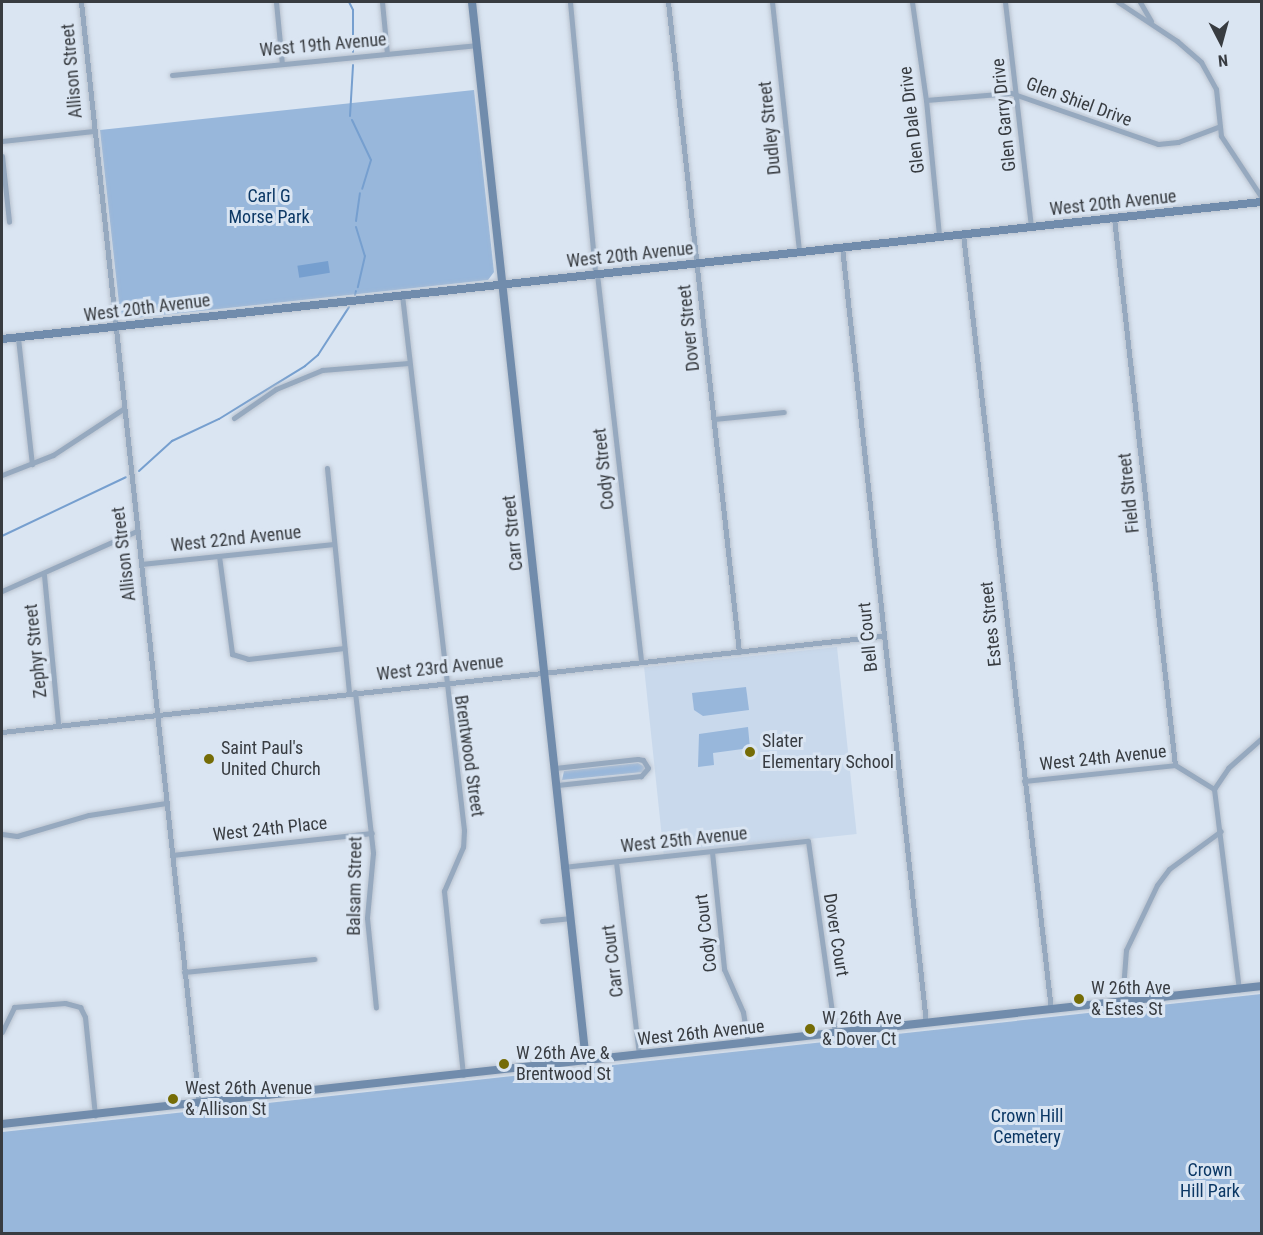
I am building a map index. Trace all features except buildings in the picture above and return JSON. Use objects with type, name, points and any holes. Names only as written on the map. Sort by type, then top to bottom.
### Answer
[{"type":"street","name":"Allison Street","points":[[81,2],[93,131],[199,1104]]},
{"type":"street","points":[[276,2],[282,64]]},
{"type":"street","points":[[382,2],[387,54]]},
{"type":"street","name":"Carr Street","points":[[472,2],[557,785],[563,867],[586,1061]]},
{"type":"street","name":"Cody Street","points":[[570,2],[596,274],[641,662]]},
{"type":"street","name":"Dover Street","points":[[668,2],[740,652]]},
{"type":"street","name":"Dudley Street","points":[[772,2],[799,252]]},
{"type":"street","name":"Glen Dale Drive","points":[[912,2],[926,100],[939,236]]},
{"type":"street","name":"Glen Garry Drive","points":[[1005,2],[1032,226]]},
{"type":"street","points":[[1118,2],[1188,49],[1208,72],[1218,100],[1218,128],[1262,200]]},
{"type":"street","points":[[1140,2],[1153,24]]},
{"type":"street","name":"West 19th Avenue","points":[[172,75],[476,45]]},
{"type":"street","name":"Glen Shiel Drive","points":[[926,100],[1016,95],[1158,144],[1178,142],[1218,128]]},
{"type":"street","points":[[2,141],[93,131]]},
{"type":"street","points":[[2,156],[9,222]]},
{"type":"street","name":"West 20th Avenue","points":[[2,339],[1262,200]]},
{"type":"street","name":"Field Street","points":[[1114,218],[1175,765]]},
{"type":"street","name":"Estes Street","points":[[963,234],[1052,1010]]},
{"type":"street","name":"Bell Court","points":[[842,247],[882,636],[927,1023]]},
{"type":"street","name":"Brentwood Street","points":[[402,295],[444,684],[464,830],[463,847],[444,891],[463,1075]]},
{"type":"street","points":[[18,338],[32,464]]},
{"type":"street","points":[[234,418],[276,389],[322,370],[410,363]]},
{"type":"street","points":[[2,475],[53,455],[123,409]]},
{"type":"street","points":[[714,419],[784,412]]},
{"type":"street","name":"Balsam Street","points":[[327,468],[344,648],[372,833],[373,866],[367,918],[376,1008]]},
{"type":"street","points":[[2,591],[44,575],[137,531]]},
{"type":"street","name":"West 22nd Avenue","points":[[141,564],[334,544]]},
{"type":"street","points":[[219,556],[229,648],[242,660],[344,648]]},
{"type":"street","name":"Zephyr Street","points":[[44,575],[58,724]]},
{"type":"street","name":"West 23rd Avenue","points":[[2,732],[58,724],[882,636]]},
{"type":"street","points":[[1239,989],[1214,789],[1228,768],[1262,738]]},
{"type":"street","points":[[555,768],[638,759],[643,760],[648,768],[641,776],[557,785]]},
{"type":"street","name":"West 24th Avenue","points":[[1024,781],[1175,765],[1214,789]]},
{"type":"street","points":[[2,834],[17,836],[89,815],[166,802]]},
{"type":"street","points":[[1122,1002],[1126,950],[1156,885],[1169,869],[1221,831]]},
{"type":"street","name":"West 24th Place","points":[[172,855],[372,833]]},
{"type":"street","name":"West 25th Avenue","points":[[563,867],[808,841]]},
{"type":"street","name":"Dover Court","points":[[808,841],[835,1034]]},
{"type":"street","name":"Cody Court","points":[[712,852],[724,969],[743,1012],[748,1043]]},
{"type":"street","name":"Carr Court","points":[[616,862],[639,1055]]},
{"type":"street","points":[[542,921],[569,918]]},
{"type":"street","points":[[184,972],[314,959]]},
{"type":"street","name":"West 26th Avenue","points":[[2,1124],[1262,986]]},
{"type":"street","points":[[2,1032],[14,1008],[65,1004],[80,1007],[85,1017],[95,1115]]},
{"type":"shaded area","points":[[328,261],[330,273],[299,278],[297,266]]},
{"type":"shaded area","name":"Slater Elementary School","points":[[837,647],[857,834],[664,854],[644,667]]},
{"type":"green space","name":"Carl G Morse Park","points":[[474,90],[494,272],[488,280],[126,319],[120,313],[100,130]]},
{"type":"green space","points":[[746,687],[749,710],[703,716],[694,710],[692,693]]},
{"type":"green space","points":[[748,727],[750,748],[713,753],[714,765],[698,767],[699,734]]},
{"type":"green space","points":[[638,763],[645,767],[643,772],[562,780],[564,771]]},
{"type":"green space","name":"Crown Hill Cemetery","points":[[1261,994],[1261,1233],[2,1233],[2,1132]]},
{"type":"waterway","points":[[349,2],[353,10],[353,52]]},
{"type":"waterway","points":[[350,116],[353,65]]},
{"type":"waterway","points":[[352,120],[371,160],[362,189]]},
{"type":"waterway","points":[[356,221],[360,193]]},
{"type":"waterway","points":[[356,227],[365,256],[358,287]]},
{"type":"waterway","points":[[355,295],[356,291]]},
{"type":"waterway","points":[[139,471],[172,441],[219,419],[305,366],[318,355],[349,307]]},
{"type":"waterway","points":[[2,536],[126,477]]},
{"type":"place","name":"Slater Elementary School","points":[[750,752]]},
{"type":"place","name":"Saint Paul's United Church","points":[[209,759]]},
{"type":"place","name":"W 26th Ave & Estes St","points":[[1079,999]]},
{"type":"place","name":"W 26th Ave & Dover Ct","points":[[810,1029]]},
{"type":"place","name":"W 26th Ave & Brentwood St","points":[[504,1064]]},
{"type":"place","name":"West 26th Avenue & Allison St","points":[[173,1099]]},
{"type":"park label","name":"Crown Hill Park","points":[[1210,1181]]}]
